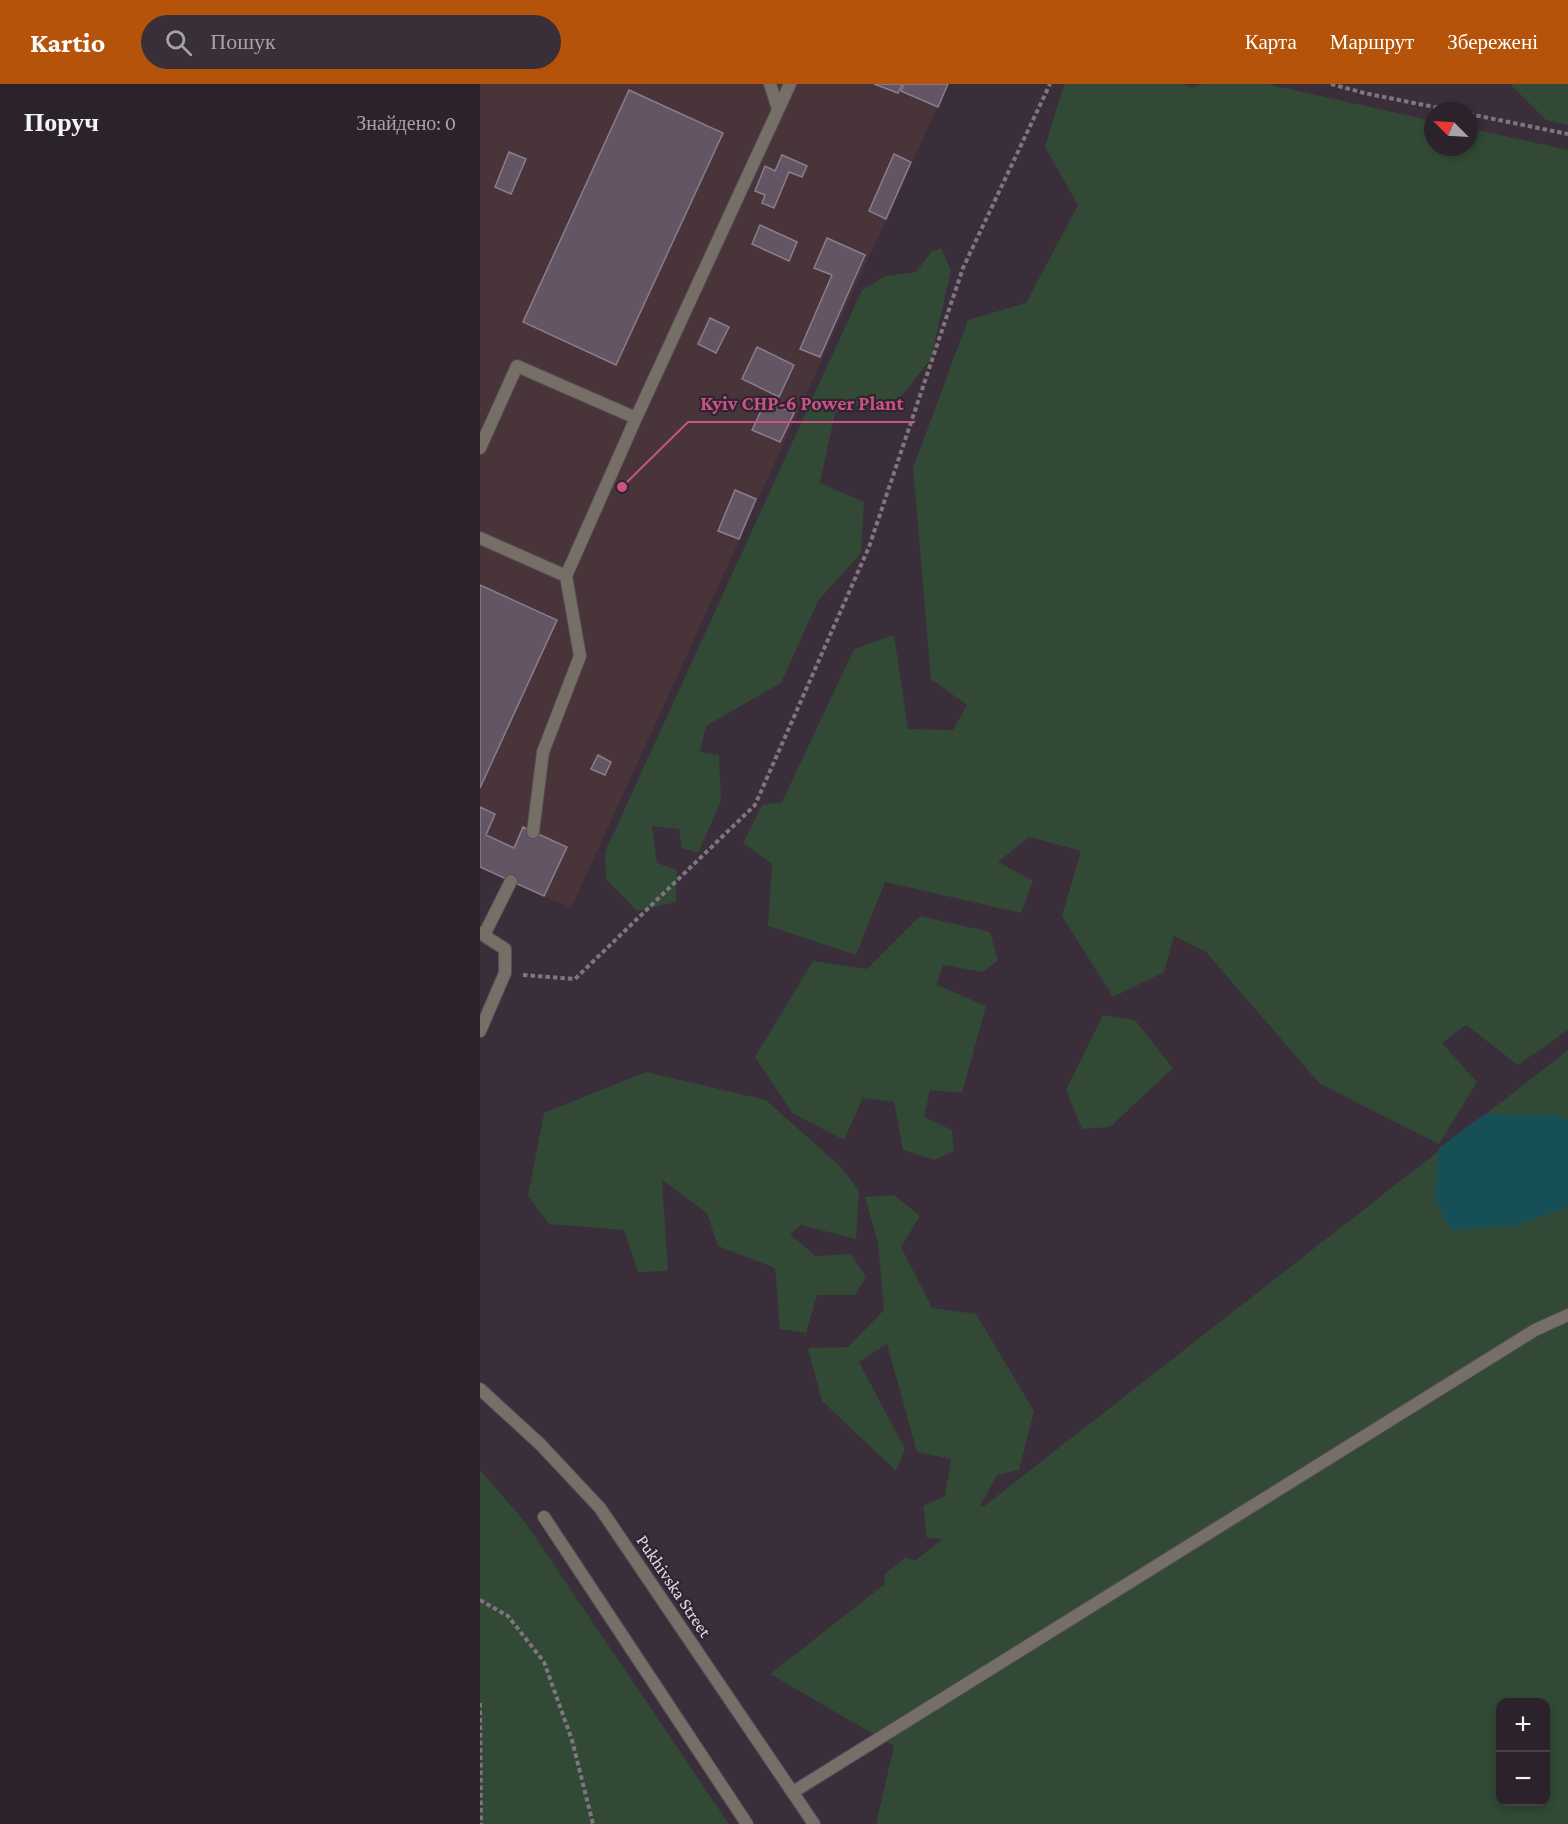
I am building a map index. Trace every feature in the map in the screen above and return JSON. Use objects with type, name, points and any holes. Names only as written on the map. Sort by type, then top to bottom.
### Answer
[{"type":"street","points":[[770,84],[778,109]]},
{"type":"street","points":[[533,832],[543,752],[580,656],[566,576],[790,84]]},
{"type":"street","points":[[480,448],[517,366],[636,418]]},
{"type":"street","points":[[480,538],[566,576]]},
{"type":"street","points":[[480,1031],[505,973],[505,949],[482,934],[511,881]]},
{"type":"street","points":[[793,1792],[1535,1330],[1568,1315]]},
{"type":"street","name":"Pukhivska Street","points":[[480,1389],[542,1445],[600,1508],[814,1824]]},
{"type":"street","points":[[544,1517],[747,1824]]},
{"type":"path","points":[[505,973],[575,979],[755,805],[868,547],[963,268],[1050,84]]},
{"type":"path","points":[[1331,84],[1424,105]]},
{"type":"path","points":[[1478,116],[1568,134]]},
{"type":"path","points":[[480,1600],[508,1616],[544,1662],[572,1740],[593,1824]]},
{"type":"path","points":[[480,1703],[481,1824]]},
{"type":"shaded area","points":[[480,84],[948,84],[571,908],[480,867]]},
{"type":"green space","points":[[1064,84],[1182,84],[1192,87],[1204,84],[1267,84],[1424,119],[1424,156],[1478,156],[1478,130],[1568,150],[1568,1030],[1518,1065],[1466,1025],[1442,1043],[1477,1082],[1439,1144],[1320,1084],[1206,952],[1174,936],[1164,972],[1113,997],[1062,916],[1081,851],[1029,837],[998,862],[1033,881],[1021,913],[885,882],[856,955],[768,926],[772,864],[743,843],[762,805],[782,802],[854,649],[894,635],[908,729],[953,730],[967,705],[931,679],[913,468],[968,320],[1026,303],[1078,205],[1045,147]]},
{"type":"green space","points":[[1510,84],[1568,84],[1568,125],[1546,120]]},
{"type":"green space","points":[[941,248],[951,270],[931,359],[887,414],[849,404],[835,413],[820,483],[864,502],[861,553],[818,601],[781,683],[706,726],[700,752],[719,755],[721,801],[698,853],[682,848],[679,829],[652,826],[657,863],[677,870],[676,902],[637,911],[606,879],[605,852],[862,290],[886,276],[916,272],[931,252]]},
{"type":"green space","points":[[920,916],[990,932],[998,960],[983,972],[943,965],[937,985],[986,1006],[962,1093],[930,1090],[924,1117],[952,1130],[954,1151],[934,1160],[903,1150],[894,1102],[863,1098],[844,1140],[792,1113],[755,1057],[813,961],[867,969]]},
{"type":"green space","points":[[1103,1015],[1135,1020],[1173,1068],[1110,1127],[1082,1129],[1066,1090]]},
{"type":"green space","points":[[1568,1050],[1568,1824],[876,1824],[894,1746],[770,1674],[885,1584],[884,1575],[906,1557],[915,1561],[942,1539],[927,1538],[923,1506],[945,1496],[951,1459],[917,1452],[887,1344],[859,1362],[905,1449],[896,1471],[822,1401],[808,1348],[848,1347],[884,1310],[878,1243],[865,1197],[894,1195],[920,1216],[901,1247],[932,1308],[976,1314],[1034,1411],[1019,1470],[997,1475],[980,1506],[983,1507]]},
{"type":"green space","points":[[646,1072],[766,1100],[842,1168],[859,1191],[856,1239],[801,1225],[790,1234],[815,1256],[851,1254],[866,1277],[855,1295],[817,1295],[806,1333],[780,1329],[775,1268],[718,1246],[707,1213],[662,1180],[668,1271],[638,1272],[624,1230],[549,1224],[528,1196],[544,1113]]},
{"type":"green space","points":[[480,1470],[525,1522],[729,1824],[480,1824]]},
{"type":"water","points":[[1485,1114],[1560,1115],[1568,1121],[1568,1207],[1516,1226],[1450,1230],[1435,1198],[1439,1148]]},
{"type":"building","points":[[874,84],[902,84],[898,93]]},
{"type":"building","points":[[904,84],[948,84],[938,107],[901,91]]},
{"type":"building","points":[[629,90],[723,133],[616,365],[523,322]]},
{"type":"building","points":[[509,152],[526,159],[511,194],[495,187]]},
{"type":"building","points":[[894,154],[911,162],[886,219],[869,211]]},
{"type":"building","points":[[782,155],[807,166],[802,177],[789,172],[774,208],[762,203],[765,195],[755,191],[765,166],[775,171]]},
{"type":"building","points":[[760,225],[797,242],[789,261],[752,244]]},
{"type":"building","points":[[827,238],[865,255],[820,357],[800,349],[832,275],[814,268]]},
{"type":"building","points":[[710,318],[729,327],[716,353],[698,344]]},
{"type":"building","points":[[757,347],[794,365],[779,397],[742,379]]},
{"type":"building","points":[[766,400],[794,413],[780,442],[752,430]]},
{"type":"building","points":[[735,490],[756,499],[739,539],[718,531]]},
{"type":"building","points":[[480,585],[557,620],[480,788]]},
{"type":"building","points":[[598,755],[611,762],[605,775],[591,769]]},
{"type":"building","points":[[480,807],[495,814],[486,835],[514,848],[523,827],[567,847],[544,896],[480,867]]},
{"type":"place","name":"Kyiv CHP-6 Power Plant","points":[[622,487]]}]
